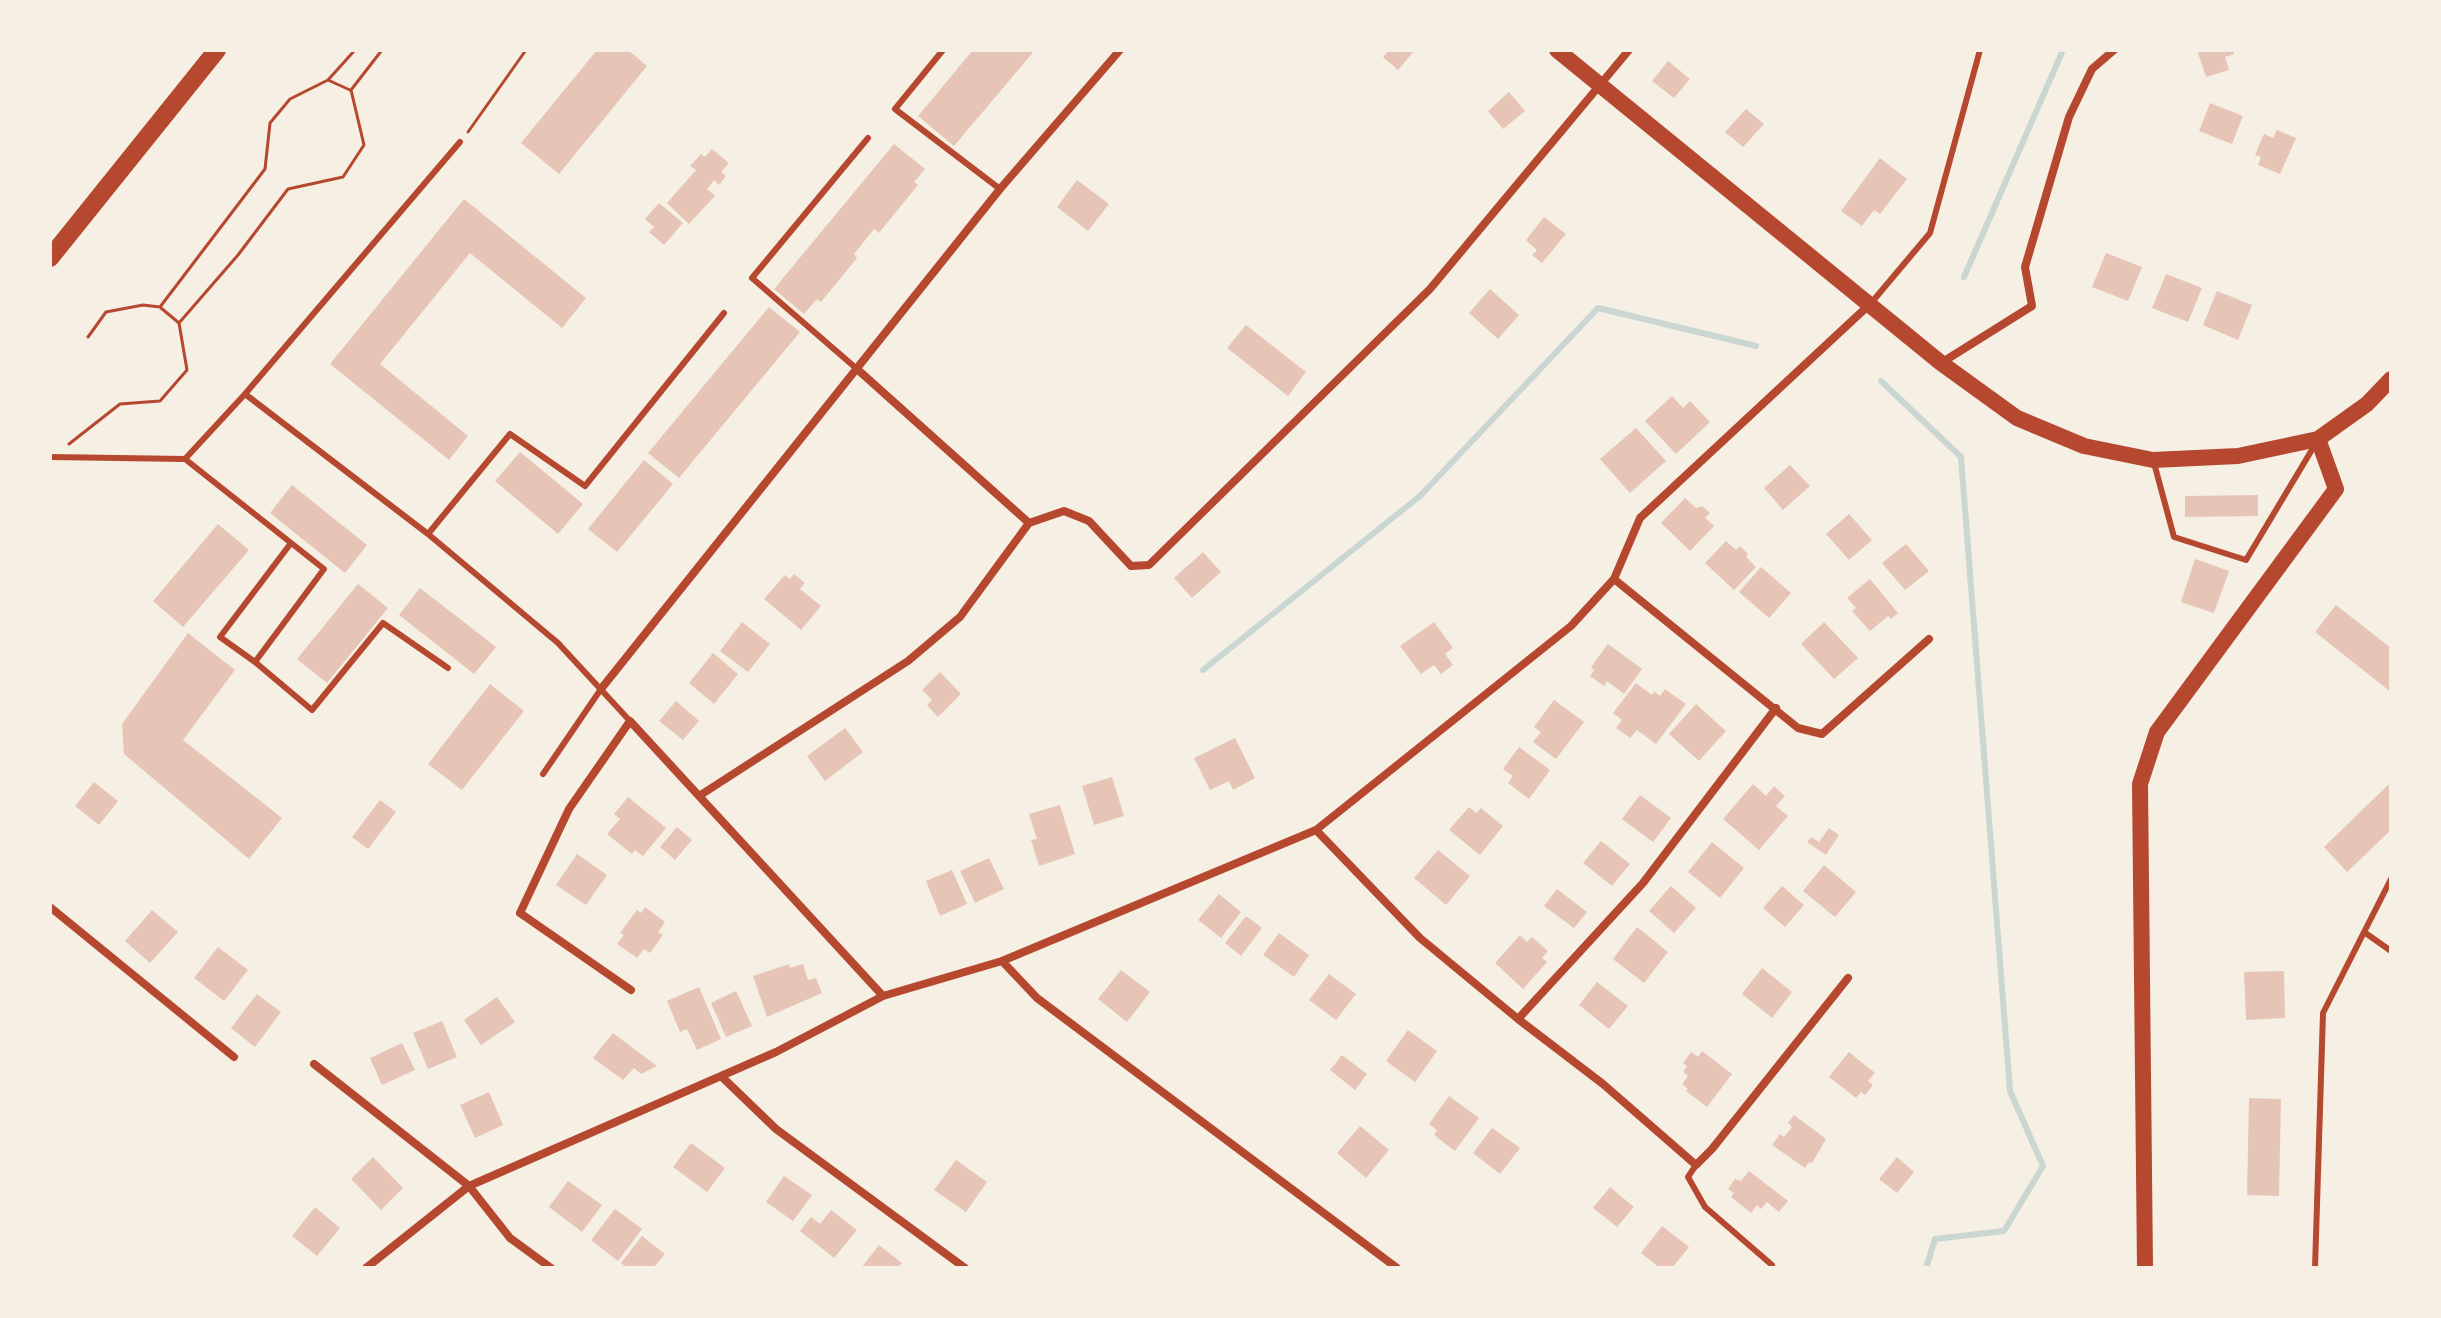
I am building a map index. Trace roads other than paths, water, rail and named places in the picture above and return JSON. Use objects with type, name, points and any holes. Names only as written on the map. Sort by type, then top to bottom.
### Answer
[{"type":"main road","points":[[50,258],[217,50]]},
{"type":"main road","points":[[1557,50],[1941,363],[2017,418],[2084,446],[2153,460],[2238,456],[2318,439],[2367,404],[2391,379]]},
{"type":"main road","points":[[2145,1268],[2140,784],[2157,732],[2336,489],[2318,439]]},
{"type":"street","points":[[601,689],[1000,189],[1120,50]]},
{"type":"street","points":[[699,796],[908,661],[960,617],[1029,523],[1064,511],[1089,521],[1131,566],[1149,565],[1430,289],[1629,50]]},
{"type":"street","points":[[1941,363],[2032,306],[2025,267],[2069,117],[2092,69],[2114,50]]},
{"type":"street","points":[[366,1268],[469,1186],[776,1052],[883,996],[1002,961],[1316,830],[1571,626],[1614,579],[1640,518],[1869,305]]},
{"type":"street","points":[[857,369],[1029,523]]},
{"type":"street","points":[[1614,579],[1798,728],[1822,734],[1929,639]]},
{"type":"street","points":[[1518,1019],[1643,883],[1776,708]]},
{"type":"street","points":[[631,990],[520,913],[569,809],[630,721],[883,996]]},
{"type":"street","points":[[1316,830],[1420,938],[1603,1084],[1696,1165],[1848,978]]},
{"type":"street","points":[[50,907],[234,1057]]},
{"type":"street","points":[[1002,961],[1037,998],[1397,1268]]},
{"type":"street","points":[[314,1064],[469,1186],[510,1238],[551,1268]]},
{"type":"street","points":[[721,1076],[776,1129],[965,1268]]},
{"type":"lane","points":[[943,50],[895,109],[1000,189]]},
{"type":"lane","points":[[1869,305],[1930,233],[1980,50]]},
{"type":"lane","points":[[857,369],[752,278],[868,138]]},
{"type":"lane","points":[[185,459],[245,394],[460,142]]},
{"type":"lane","points":[[428,534],[510,434],[585,486],[724,313]]},
{"type":"lane","points":[[245,394],[428,534],[558,643],[630,721]]},
{"type":"lane","points":[[2153,460],[2174,537],[2246,560],[2318,439]]},
{"type":"lane","points":[[52,457],[185,459],[324,569],[255,662]]},
{"type":"lane","points":[[291,543],[220,637],[312,710],[383,623],[448,668]]},
{"type":"lane","points":[[543,774],[601,689]]},
{"type":"lane","points":[[2315,1268],[2323,1013],[2391,879]]},
{"type":"lane","points":[[2364,932],[2391,951]]},
{"type":"lane","points":[[1696,1165],[1688,1177],[1705,1207],[1772,1265]]},
{"type":"waterway","points":[[1964,277],[2063,50]]},
{"type":"waterway","points":[[1203,670],[1420,496],[1598,308],[1756,346]]},
{"type":"waterway","points":[[1881,381],[1961,457],[2010,1091],[2043,1166],[2004,1231],[1935,1239],[1926,1268]]}]
